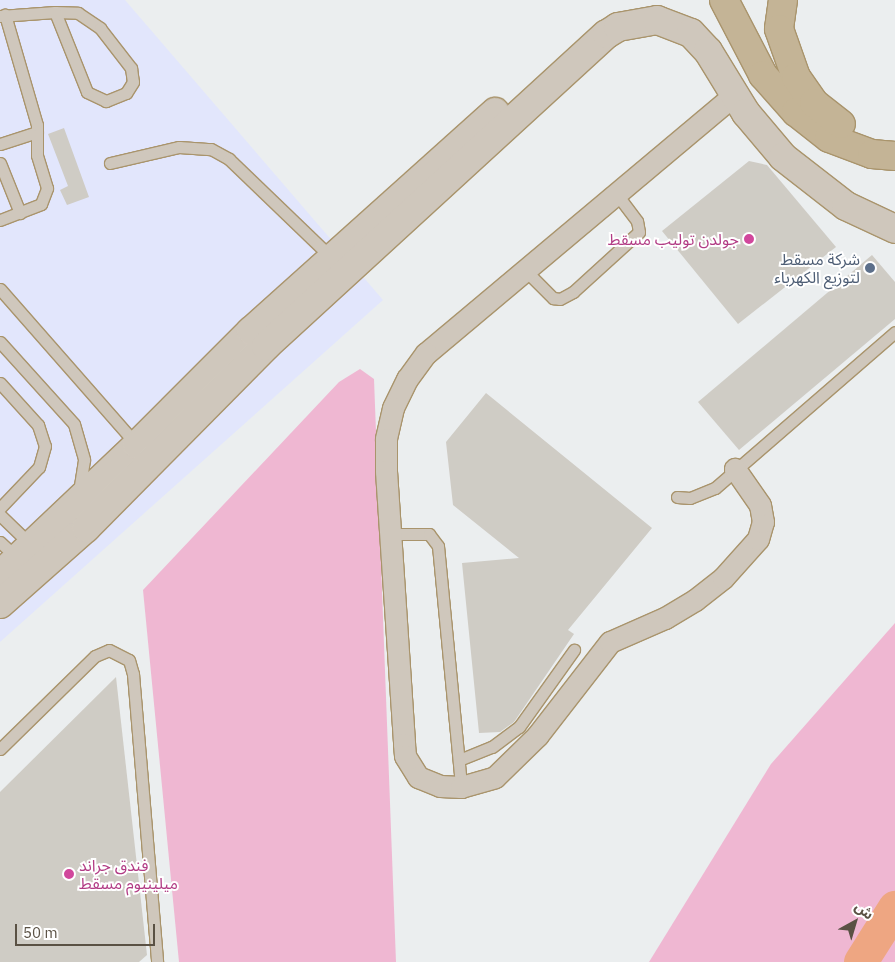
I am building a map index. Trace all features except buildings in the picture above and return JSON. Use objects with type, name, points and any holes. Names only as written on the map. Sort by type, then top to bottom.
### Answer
[{"type":"highway","points":[[724,0],[762,75],[796,112],[829,138],[872,154],[895,156]]},
{"type":"highway","points":[[783,0],[779,29],[786,54],[796,78],[814,103],[837,123],[868,134],[895,138]]},
{"type":"street","points":[[12,556],[71,508],[251,331],[597,20],[611,12],[642,4],[673,6],[700,20],[722,41],[760,103],[795,145],[834,177],[895,213]]},
{"type":"street","points":[[0,604],[86,528],[266,346],[607,34],[631,23],[644,20],[680,27],[708,50],[734,95],[765,137],[803,175],[846,206],[895,229]]},
{"type":"street","points":[[734,95],[426,353],[407,379],[393,408],[386,439],[390,534],[405,756],[418,777],[428,783],[461,787],[495,777],[524,751],[610,642],[665,618],[695,600],[723,578],[758,539],[763,522],[760,505],[735,469]]},
{"type":"lane","points":[[0,220],[41,204],[47,194],[37,155],[37,132],[3,15],[55,12],[78,13],[100,28],[131,68],[133,82],[126,93],[106,101],[87,92],[55,12]]},
{"type":"lane","points":[[0,144],[37,132]]},
{"type":"lane","points":[[110,163],[179,146],[211,149],[229,159],[332,258]]},
{"type":"lane","points":[[0,164],[20,213]]},
{"type":"lane","points":[[525,270],[553,298],[560,299],[573,292],[639,232],[637,220],[617,194]]},
{"type":"lane","points":[[0,289],[137,445]]},
{"type":"lane","points":[[677,497],[703,494],[735,469],[895,332]]},
{"type":"lane","points":[[0,342],[67,413],[79,436],[84,473],[71,508]]},
{"type":"lane","points":[[0,383],[38,425],[45,446],[39,467],[0,508]]},
{"type":"lane","points":[[0,515],[12,556]]},
{"type":"lane","points":[[390,534],[429,534],[438,546],[461,787]]},
{"type":"lane","points":[[0,749],[95,656],[109,650],[128,660],[133,674],[157,962]]},
{"type":"lane","points":[[459,760],[492,747],[519,727],[574,650]]},
{"type":"shaded area","points":[[0,0],[125,0],[383,300],[0,642]]},
{"type":"shaded area","points":[[360,369],[374,379],[396,962],[179,962],[143,590],[339,382]]},
{"type":"shaded area","points":[[895,623],[895,962],[649,962],[771,764]]},
{"type":"waterway","points":[[861,962],[895,908]]},
{"type":"place","name":"جولدن توليب مسقط","points":[[749,239]]},
{"type":"place","name":"شركة مسقط لتوزيع الكهرباء","points":[[870,268]]},
{"type":"place","name":"فندق جراند ميلينيوم مسقط","points":[[69,874]]}]
